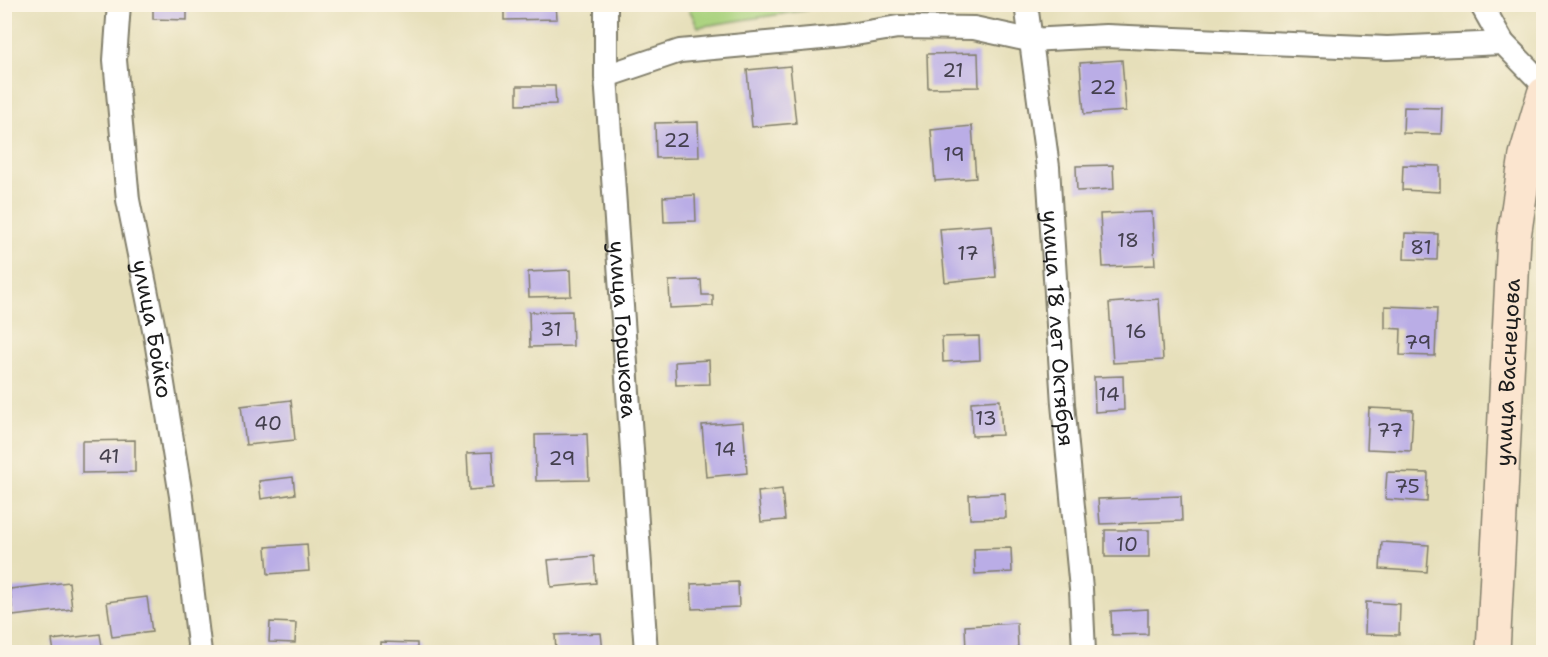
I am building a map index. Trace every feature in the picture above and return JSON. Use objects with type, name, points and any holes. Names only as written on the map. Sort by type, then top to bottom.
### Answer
[{"type":"street","name":"улица Бойко","points":[[119,4],[115,60],[128,200],[155,334],[177,473],[200,652]]},
{"type":"street","name":"улица Горшкова","points":[[606,4],[606,76],[646,652]]},
{"type":"street","name":"улица 18 лет Октября","points":[[1026,4],[1029,40],[1048,167],[1063,404],[1081,589],[1084,652]]},
{"type":"street","points":[[1480,4],[1503,43],[1544,85]]},
{"type":"street","points":[[606,76],[680,51],[843,36],[898,27],[974,28],[1029,40],[1106,36],[1387,48],[1503,43]]},
{"type":"street","name":"улица Васнецова","points":[[1493,652],[1514,237],[1526,154],[1544,94]]},
{"type":"green space","points":[[687,5],[813,5],[807,10],[698,27]]},
{"type":"building","points":[[153,4],[187,4],[187,20],[153,19]]},
{"type":"building","points":[[504,4],[556,4],[557,19],[504,20]]},
{"type":"building","points":[[978,53],[979,87],[928,88],[927,54]]},
{"type":"building","points":[[1122,60],[1126,111],[1084,114],[1080,63]]},
{"type":"building","points":[[790,66],[796,123],[752,127],[747,70]]},
{"type":"building","points":[[517,86],[555,86],[556,104],[517,105]]},
{"type":"building","points":[[1404,107],[1442,108],[1441,134],[1403,133]]},
{"type":"building","points":[[698,122],[699,157],[656,158],[655,123]]},
{"type":"building","points":[[972,126],[976,178],[935,181],[931,130]]},
{"type":"building","points":[[1113,165],[1114,189],[1077,191],[1076,166]]},
{"type":"building","points":[[1403,165],[1440,166],[1440,192],[1402,190]]},
{"type":"building","points":[[695,195],[696,221],[664,222],[663,197]]},
{"type":"building","points":[[1152,212],[1155,265],[1103,267],[1100,214]]},
{"type":"building","points":[[992,225],[996,277],[945,282],[940,229]]},
{"type":"building","points":[[1405,233],[1438,234],[1437,260],[1404,259]]},
{"type":"building","points":[[570,270],[571,296],[529,297],[528,272]]},
{"type":"building","points":[[701,280],[702,295],[713,295],[713,306],[670,308],[669,281]]},
{"type":"building","points":[[1159,299],[1163,360],[1113,363],[1109,303]]},
{"type":"building","points":[[1385,306],[1437,308],[1435,356],[1400,355],[1401,329],[1385,328]]},
{"type":"building","points":[[572,311],[573,346],[530,347],[529,312]]},
{"type":"building","points":[[979,336],[980,360],[943,362],[942,337]]},
{"type":"building","points":[[709,360],[710,384],[676,385],[675,362]]},
{"type":"building","points":[[1123,376],[1124,410],[1095,412],[1094,377]]},
{"type":"building","points":[[291,400],[295,440],[246,445],[241,406]]},
{"type":"building","points":[[1000,400],[1002,435],[972,436],[971,402]]},
{"type":"building","points":[[1369,408],[1413,410],[1411,451],[1367,449]]},
{"type":"building","points":[[743,422],[747,473],[706,477],[702,425]]},
{"type":"building","points":[[587,434],[589,480],[536,481],[535,435]]},
{"type":"building","points":[[135,440],[135,472],[82,473],[82,441]]},
{"type":"building","points":[[492,452],[494,488],[469,490],[467,453]]},
{"type":"building","points":[[1387,472],[1428,473],[1427,502],[1385,499]]},
{"type":"building","points":[[293,477],[295,494],[261,499],[259,481]]},
{"type":"building","points":[[782,489],[785,520],[761,522],[758,492]]},
{"type":"building","points":[[1005,493],[1006,518],[970,519],[969,495]]},
{"type":"building","points":[[1181,496],[1182,521],[1100,524],[1098,499]]},
{"type":"building","points":[[1105,530],[1149,530],[1149,557],[1105,557]]},
{"type":"building","points":[[1382,542],[1429,545],[1427,572],[1380,569]]},
{"type":"building","points":[[307,544],[309,571],[268,574],[266,547]]},
{"type":"building","points":[[1011,548],[1012,572],[975,574],[974,549]]},
{"type":"building","points":[[594,556],[596,583],[551,587],[548,560]]},
{"type":"building","points":[[69,582],[72,609],[13,616],[10,589]]},
{"type":"building","points":[[738,582],[739,607],[692,609],[691,584]]},
{"type":"building","points":[[147,597],[152,632],[112,637],[107,602]]},
{"type":"building","points":[[1366,602],[1400,604],[1399,635],[1365,634]]},
{"type":"building","points":[[1148,609],[1148,634],[1112,635],[1111,611]]},
{"type":"building","points":[[270,622],[296,623],[295,643],[269,642]]},
{"type":"building","points":[[1017,623],[1018,649],[966,651],[965,626]]},
{"type":"building","points":[[601,633],[603,652],[556,652],[555,635]]},
{"type":"building","points":[[100,634],[103,652],[54,652],[52,640]]},
{"type":"building","points":[[380,642],[417,643],[417,652],[380,652]]}]
